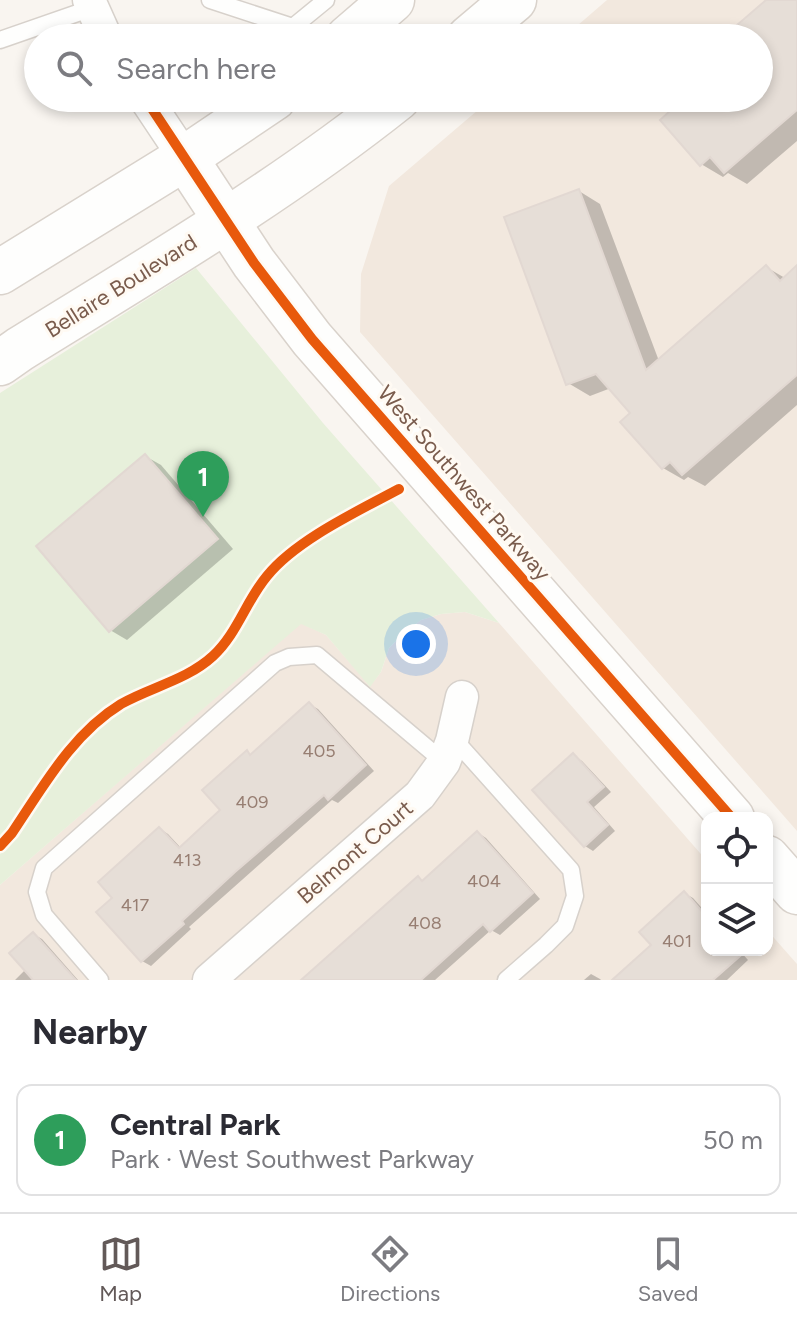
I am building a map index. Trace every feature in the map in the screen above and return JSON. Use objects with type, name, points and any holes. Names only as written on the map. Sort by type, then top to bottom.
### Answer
[{"type":"main road","points":[[364,24],[392,0]]},
{"type":"main road","points":[[486,24],[514,0]]},
{"type":"main road","points":[[0,272],[185,158],[253,112]]},
{"type":"main road","name":"Bellaire Boulevard","points":[[0,363],[315,162],[380,112]]},
{"type":"main road","name":"West Southwest Parkway","points":[[185,158],[254,263],[312,339],[727,812]]},
{"type":"main road","points":[[773,865],[797,892]]},
{"type":"street","points":[[91,4],[100,24]]},
{"type":"street","points":[[154,112],[185,158]]},
{"type":"street","name":"Belmont Court","points":[[209,980],[420,795],[448,750],[462,697]]},
{"type":"lane","points":[[210,0],[284,24]]},
{"type":"lane","points":[[297,24],[326,0]]},
{"type":"lane","points":[[40,24],[91,4]]},
{"type":"lane","points":[[0,40],[24,31]]},
{"type":"lane","points":[[100,980],[44,915],[37,892],[44,868],[275,663],[289,657],[317,655],[448,750],[571,870],[575,896],[565,926],[506,980]]},
{"type":"shaded area","points":[[607,0],[797,0],[797,831],[360,332],[361,274],[389,186],[476,112],[773,112],[773,24],[579,24]]},
{"type":"shaded area","points":[[465,612],[499,623],[701,854],[701,956],[773,956],[773,937],[797,964],[797,980],[0,980],[0,885],[301,623],[326,635],[370,686],[381,672],[389,648],[421,620]]},
{"type":"green space","points":[[196,268],[323,423],[499,623],[465,612],[421,620],[389,648],[381,672],[370,687],[326,635],[301,624],[0,885],[0,393]]},
{"type":"building","points":[[766,0],[797,0],[797,110],[724,173],[710,157],[700,166],[660,120],[669,112],[773,112],[773,24],[738,24]]},
{"type":"building","points":[[579,189],[646,370],[766,265],[780,281],[797,265],[797,375],[682,475],[670,462],[662,469],[620,422],[630,413],[596,374],[566,385],[504,217]]},
{"type":"building","points":[[145,454],[218,539],[109,632],[36,546]]},
{"type":"building","points":[[309,702],[366,765],[328,800],[324,795],[235,872],[141,962],[96,912],[112,898],[98,882],[159,827],[179,848],[220,810],[202,790],[247,750],[250,755]]},
{"type":"building","points":[[573,753],[604,787],[587,802],[608,825],[584,847],[532,790]]},
{"type":"building","points":[[477,831],[533,893],[490,932],[483,924],[421,980],[301,980],[418,876],[422,881]]},
{"type":"building","points":[[684,891],[701,910],[701,956],[740,956],[713,980],[612,980],[651,945],[639,932]]},
{"type":"building","points":[[33,932],[76,980],[33,980],[9,953]]},
{"type":"cycle path","points":[[154,112],[254,263],[312,339],[727,812]]},
{"type":"cycle path","points":[[0,846],[60,762],[88,730],[121,704],[203,664],[229,638],[260,586],[279,563],[328,527],[399,489]]},
{"type":"place","name":"Central Park","points":[[203,517]]}]
